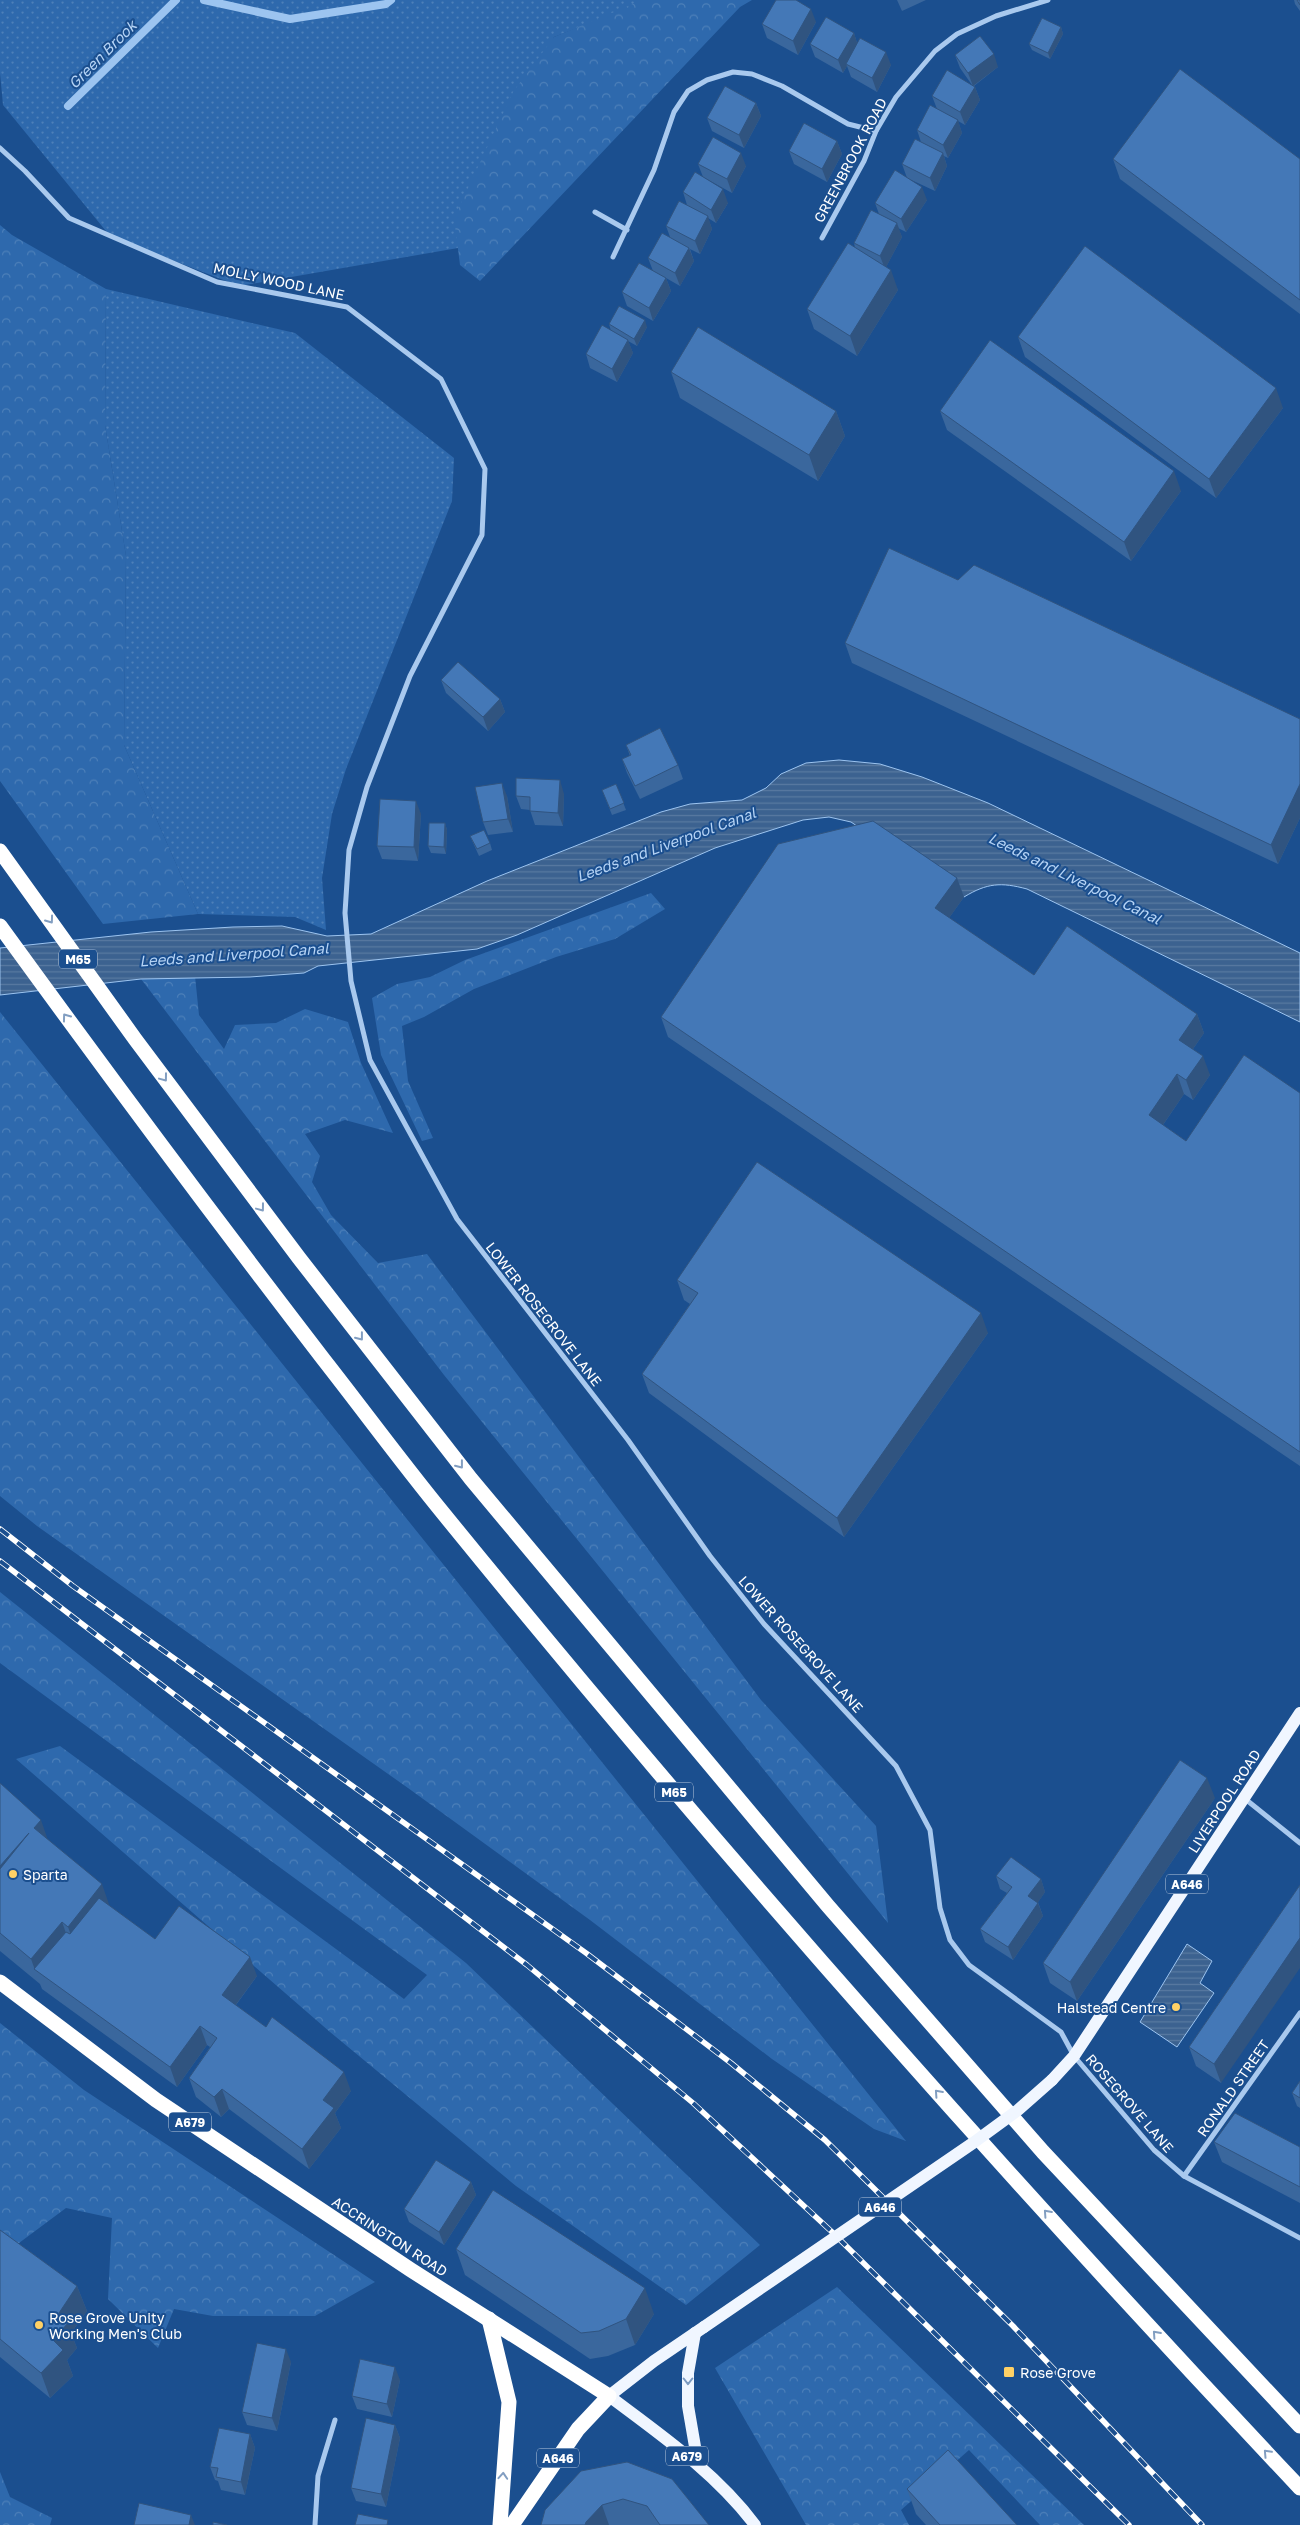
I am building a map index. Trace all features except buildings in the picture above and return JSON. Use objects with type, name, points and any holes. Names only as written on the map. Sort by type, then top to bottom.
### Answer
[{"type":"highway","name":"M65","points":[[0,851],[135,1039],[299,1258],[471,1479],[828,1906],[1043,2152],[1300,2426]]},
{"type":"highway","name":"M65","points":[[0,926],[95,1057],[262,1280],[440,1509],[618,1725],[794,1933],[1022,2186],[1300,2488]]},
{"type":"highway","name":"ACCRINGTON ROAD","points":[[0,1982],[156,2100],[411,2270],[609,2396]]},
{"type":"highway","points":[[489,2319],[508,2402],[500,2525]]},
{"type":"highway","name":"A646","points":[[512,2525],[578,2429],[609,2396]]},
{"type":"main road","name":"LIVERPOOL ROAD","points":[[1074,2056],[1300,1713]]},
{"type":"main road","name":"A646","points":[[609,2396],[654,2361],[973,2143],[1018,2110],[1052,2080],[1074,2056]]},
{"type":"main road","points":[[698,2464],[688,2406],[688,2373],[700,2330]]},
{"type":"main road","name":"ACCRINGTON ROAD","points":[[609,2396],[698,2464],[743,2509],[755,2525]]},
{"type":"street","name":"GREENBROOK ROAD","points":[[822,238],[864,161],[876,131],[896,97],[935,51],[957,34],[996,16],[1048,0]]},
{"type":"street","points":[[613,258],[654,170],[674,112],[688,91],[708,80],[732,72],[752,74],[782,86],[848,124],[876,131]]},
{"type":"street","name":"MOLLY WOOD LANE","points":[[0,148],[25,171],[69,218],[217,282],[347,307],[441,379],[485,469]]},
{"type":"street","points":[[595,212],[627,230]]},
{"type":"street","name":"LOWER ROSEGROVE LANE","points":[[485,469],[482,535],[410,676],[367,787],[349,850],[345,913],[351,980],[370,1060],[457,1219],[628,1440],[710,1556],[764,1624],[896,1766],[930,1830],[940,1908],[950,1940],[969,1964],[1062,2032],[1074,2056]]},
{"type":"street","points":[[1243,1798],[1300,1843]]},
{"type":"street","name":"RONALD STREET","points":[[1184,2176],[1300,2014]]},
{"type":"street","name":"ROSEGROVE LANE","points":[[1074,2056],[1154,2150],[1184,2176],[1300,2238]]},
{"type":"street","points":[[315,2525],[318,2476],[335,2420]]},
{"type":"green space","points":[[0,0],[649,0],[554,37],[458,248],[239,286],[110,236],[3,105],[0,73]]},
{"type":"green space","points":[[643,0],[752,0],[740,7],[480,281],[460,265],[454,218],[513,92],[554,37]]},
{"type":"green space","points":[[0,225],[12,235],[106,289],[105,425],[126,556],[124,745],[198,914],[103,924],[0,781]]},
{"type":"green space","points":[[106,289],[295,333],[454,458],[452,501],[346,769],[332,814],[322,878],[326,930],[295,917],[198,914],[124,745],[126,556],[105,425]]},
{"type":"green space","points":[[651,893],[665,909],[615,939],[556,957],[474,989],[424,1017],[402,1026],[408,1081],[433,1138],[422,1141],[381,1055],[372,998],[397,984],[430,977],[465,960]]},
{"type":"green space","points":[[195,976],[199,1015],[224,1049],[235,1025],[276,1023],[305,1009],[348,1022],[361,1063],[393,1133],[345,1120],[305,1134],[320,1156],[312,1182],[331,1215],[378,1263],[427,1254],[761,1700],[876,1826],[888,1923],[444,1375],[141,979]]},
{"type":"green space","points":[[0,1012],[906,2141],[874,2129],[772,2059],[590,1920],[408,1788],[37,1526],[0,1496]]},
{"type":"green space","points":[[0,1592],[466,1963],[760,2245],[686,2305],[516,2186],[330,2032],[16,1759],[60,1746],[404,1999],[427,1975],[0,1663]]},
{"type":"green space","points":[[0,2023],[84,2090],[375,2282],[315,2316],[213,2316],[174,2309],[158,2348],[108,2299],[112,2218],[66,2208],[19,2243],[3,2265],[0,2264]]},
{"type":"green space","points":[[837,2287],[1084,2525],[1040,2525],[969,2450],[901,2510],[909,2525],[806,2525],[715,2368]]},
{"type":"green space","points":[[0,2472],[10,2497],[52,2518],[50,2525],[0,2525]]},
{"type":"water","name":"Leeds and Liverpool Canal","points":[[839,760],[880,764],[922,777],[988,803],[1300,953],[1300,1022],[1027,889],[1009,885],[994,885],[972,892],[964,897],[851,822],[829,817],[803,820],[715,848],[517,935],[477,949],[318,966],[304,973],[250,977],[141,979],[0,995],[0,948],[151,932],[233,927],[282,926],[327,936],[371,934],[487,881],[661,812],[690,804],[742,800],[766,788],[781,774],[806,763]]},
{"type":"water","name":"Halstead Centre","points":[[1187,1944],[1212,1961],[1200,1983],[1214,1993],[1177,2047],[1140,2022]]},
{"type":"waterway","name":"Green Brook","points":[[68,106],[176,0]]},
{"type":"waterway","name":"Green Brook","points":[[204,0],[290,19],[386,4],[391,0]]},
{"type":"railway","points":[[0,1529],[73,1586],[586,1953],[731,2063],[825,2140],[1013,2326],[1202,2525]]},
{"type":"railway","points":[[0,1561],[527,1965],[693,2103],[831,2231],[1129,2525]]},
{"type":"place","name":"Sparta","points":[[13,1874]]},
{"type":"place","name":"Halstead Centre","points":[[1176,2007]]},
{"type":"place","name":"Rose Grove Unity Working Men's Club","points":[[39,2325]]},
{"type":"place","name":"Rose Grove","points":[[1009,2372]]}]
